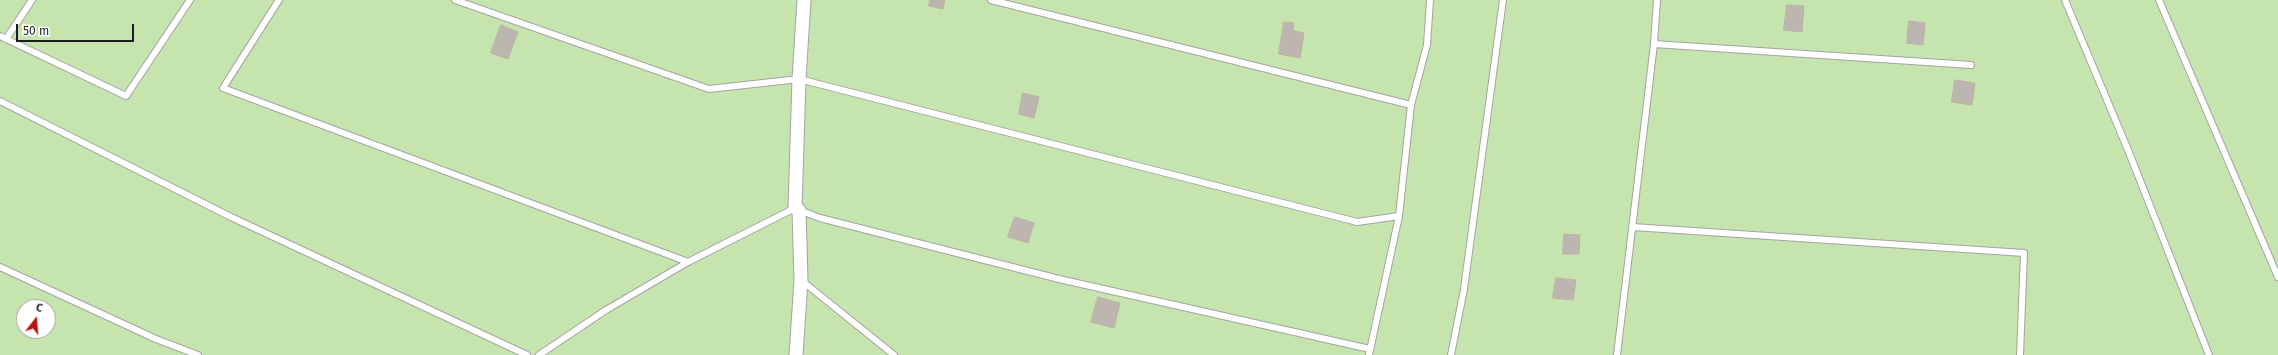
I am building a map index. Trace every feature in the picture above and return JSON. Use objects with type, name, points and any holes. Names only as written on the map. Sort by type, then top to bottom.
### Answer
[{"type":"street","points":[[796,355],[801,280],[797,209],[799,80],[804,0]]},
{"type":"lane","points":[[32,0],[3,37],[126,96],[190,0]]},
{"type":"lane","points":[[279,0],[223,88],[688,262]]},
{"type":"lane","points":[[455,0],[709,89],[799,80],[1357,222],[1399,216]]},
{"type":"lane","points":[[991,0],[1411,105]]},
{"type":"lane","points":[[539,355],[606,310],[688,262],[797,209],[820,218],[1060,279],[1370,352],[1399,216],[1411,105],[1427,45],[1430,0]]},
{"type":"lane","points":[[1451,355],[1464,289],[1503,0]]},
{"type":"lane","points":[[1617,355],[1654,44],[1657,0]]},
{"type":"lane","points":[[2065,0],[2128,150],[2209,355]]},
{"type":"lane","points":[[2159,0],[2278,277]]},
{"type":"lane","points":[[1654,44],[1972,65]]},
{"type":"lane","points":[[0,101],[231,216],[527,355]]},
{"type":"lane","points":[[1633,227],[2024,253],[2020,355]]},
{"type":"lane","points":[[0,268],[156,339],[198,355]]},
{"type":"lane","points":[[801,280],[894,355]]},
{"type":"green space","points":[[0,0],[2278,0],[2278,355],[0,355]]},
{"type":"building","points":[[930,0],[945,0],[943,9],[929,6]]},
{"type":"building","points":[[1787,5],[1804,6],[1802,32],[1784,30]]},
{"type":"building","points":[[1909,21],[1925,23],[1923,45],[1907,43]]},
{"type":"building","points":[[1284,22],[1294,23],[1293,31],[1304,33],[1300,58],[1279,54]]},
{"type":"building","points":[[501,25],[518,32],[508,59],[491,53]]},
{"type":"building","points":[[1955,80],[1975,83],[1972,105],[1952,102]]},
{"type":"building","points":[[1023,93],[1039,97],[1034,118],[1019,114]]},
{"type":"building","points":[[1015,217],[1034,223],[1028,243],[1008,237]]},
{"type":"building","points":[[1564,234],[1580,235],[1579,254],[1563,254]]},
{"type":"building","points":[[1556,278],[1576,280],[1573,300],[1553,298]]},
{"type":"building","points":[[1098,297],[1120,303],[1114,328],[1091,322]]}]
